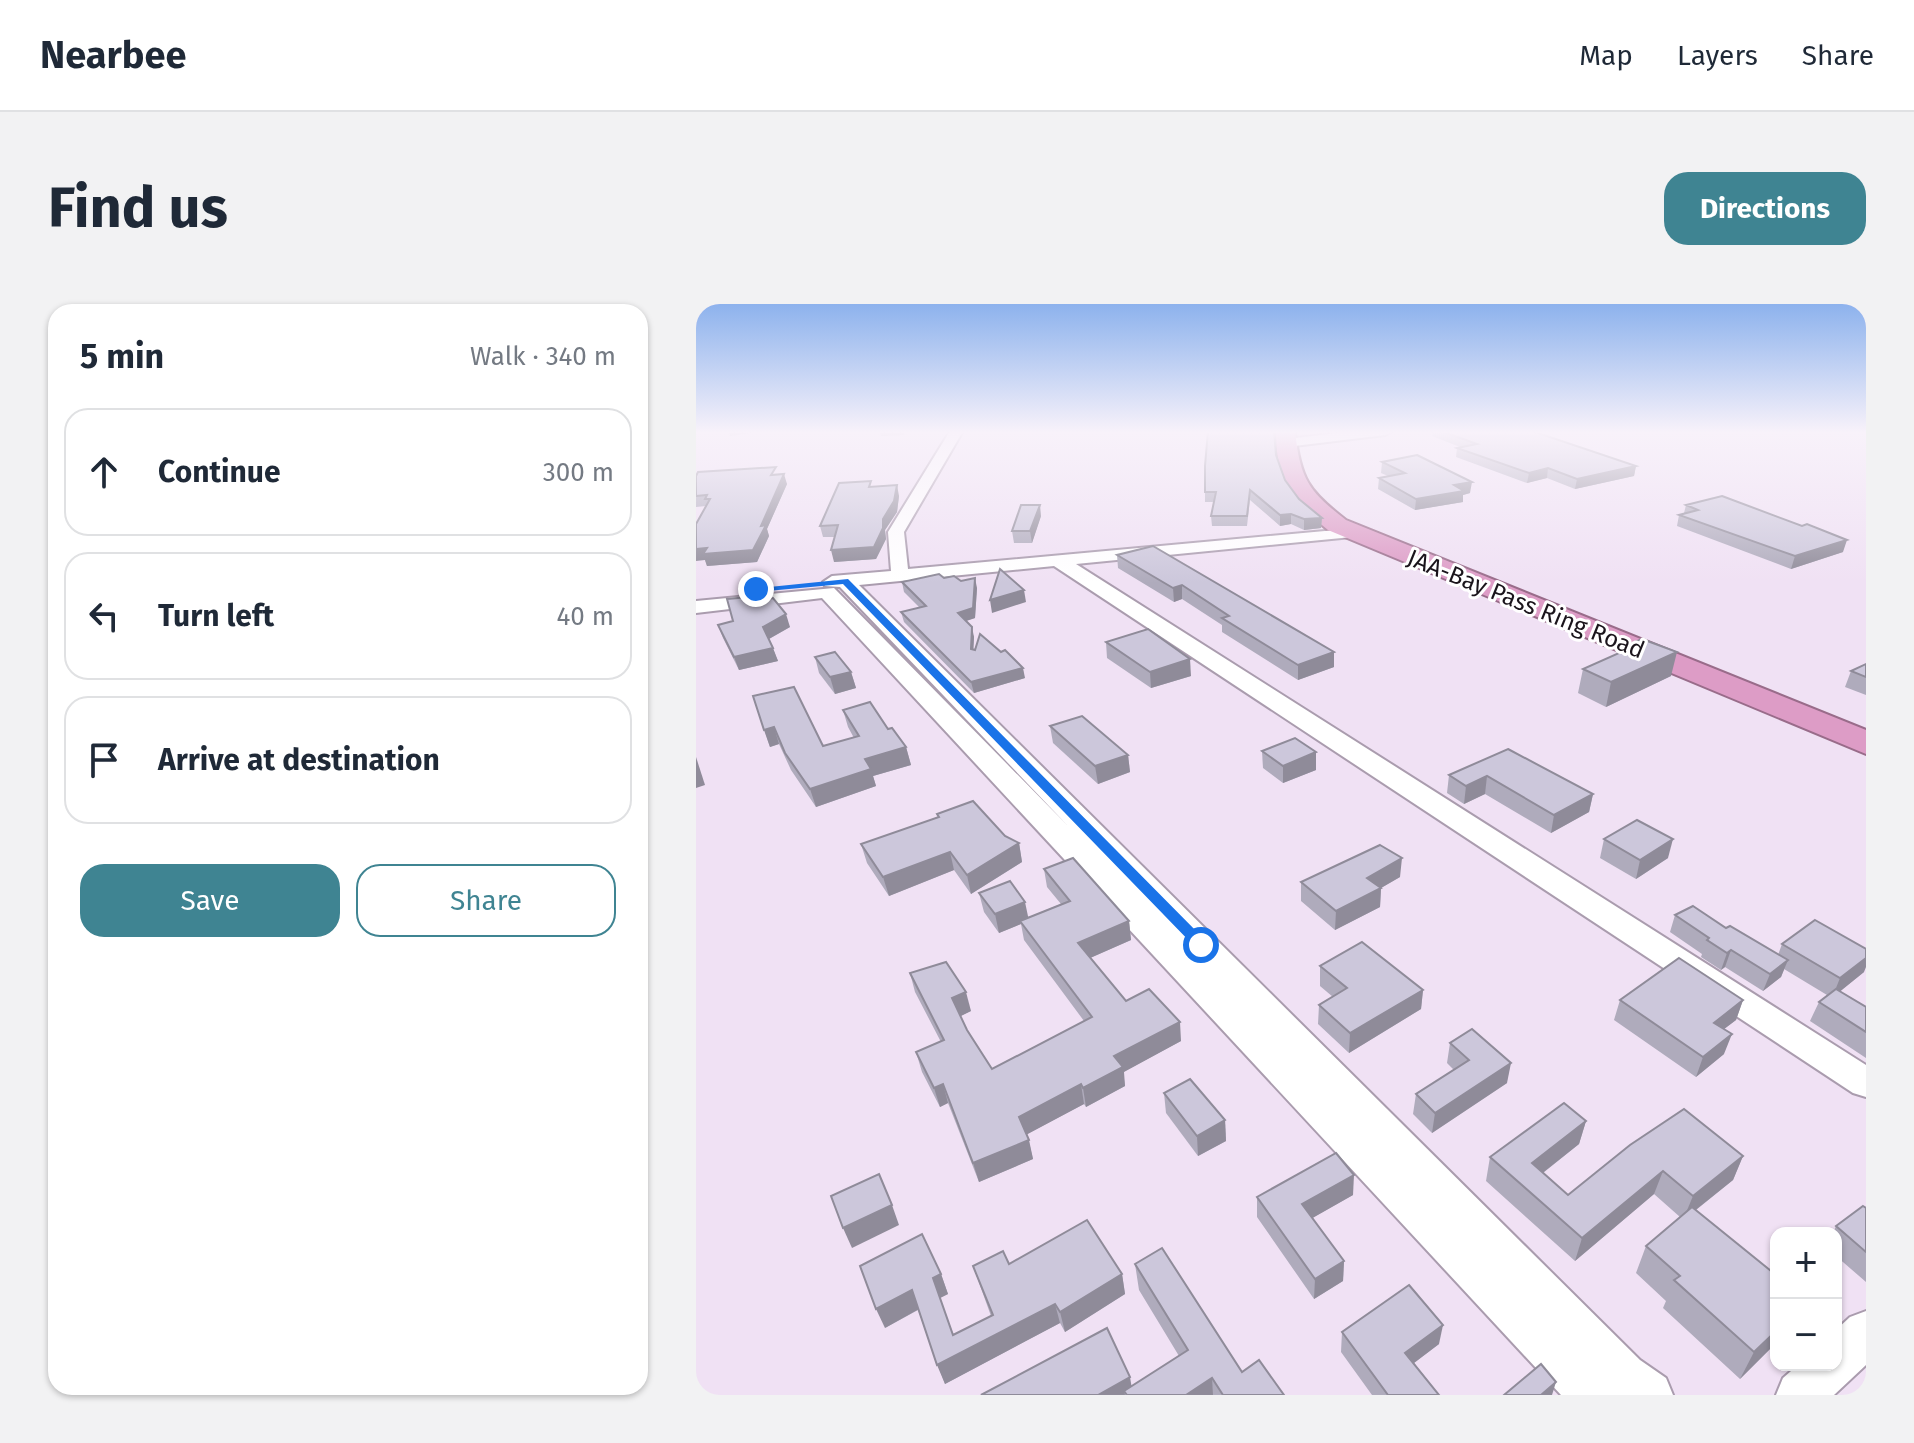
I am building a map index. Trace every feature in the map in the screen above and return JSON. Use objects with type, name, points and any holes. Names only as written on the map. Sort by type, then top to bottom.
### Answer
[{"type":"highway","name":"JAA-Bay Pass Ring Road","points":[[1293,482],[1299,491],[1337,525],[1352,532],[1866,743]]},
{"type":"street","points":[[901,576],[896,532],[926,482]]},
{"type":"street","points":[[696,595],[1352,532]]},
{"type":"street","points":[[1059,561],[1866,1083]]},
{"type":"street","points":[[845,581],[1623,1377],[1649,1395]]},
{"type":"street","points":[[696,607],[827,592],[1593,1395]]},
{"type":"street","points":[[1842,1356],[1866,1333]]},
{"type":"street","points":[[1800,1395],[1826,1371]]},
{"type":"building","points":[[696,482],[780,482],[761,526],[766,525],[753,550],[703,554],[707,548],[696,549],[696,524],[710,499],[705,499],[707,495],[696,496]]},
{"type":"building","points":[[871,482],[869,487],[897,485],[894,501],[883,519],[883,528],[874,547],[831,550],[838,525],[820,526],[839,483]]},
{"type":"building","points":[[1205,482],[1286,482],[1299,499],[1322,518],[1280,515],[1250,490],[1247,516],[1211,516],[1216,492],[1205,492]]},
{"type":"building","points":[[1386,482],[1472,482],[1454,485],[1464,491],[1416,499]]},
{"type":"building","points":[[1722,496],[1847,540],[1795,556],[1679,515],[1698,510],[1686,505]]},
{"type":"building","points":[[1021,505],[1040,505],[1030,531],[1012,531]]},
{"type":"building","points":[[1153,546],[1334,652],[1298,665],[1222,618],[1229,616],[1182,585],[1173,588],[1117,555]]},
{"type":"building","points":[[1000,569],[1024,590],[990,600]]},
{"type":"building","points":[[939,574],[944,578],[954,576],[961,581],[975,578],[973,608],[958,613],[972,627],[971,649],[975,650],[980,634],[1001,652],[1005,650],[1023,668],[971,682],[901,612],[926,606],[902,582]]},
{"type":"building","points":[[749,597],[751,603],[773,598],[786,614],[763,627],[773,648],[734,657],[718,625],[733,621],[727,599]]},
{"type":"building","points":[[1148,629],[1190,659],[1150,672],[1106,642]]},
{"type":"building","points":[[1642,639],[1677,652],[1611,682],[1583,669],[1626,650],[1620,648]]},
{"type":"building","points":[[835,652],[851,672],[830,677],[815,657]]},
{"type":"building","points":[[1866,664],[1866,677],[1851,671]]},
{"type":"building","points":[[794,687],[823,746],[859,736],[843,710],[870,702],[888,729],[892,728],[906,747],[865,759],[871,769],[810,789],[785,753],[774,727],[764,730],[753,696]]},
{"type":"building","points":[[1082,716],[1128,755],[1095,766],[1050,726]]},
{"type":"building","points":[[1295,738],[1316,752],[1283,766],[1262,751]]},
{"type":"building","points":[[1508,749],[1593,794],[1554,815],[1487,776],[1466,786],[1449,775]]},
{"type":"building","points":[[973,801],[1005,836],[1019,843],[967,875],[950,852],[883,877],[861,844],[939,817],[937,814]]},
{"type":"building","points":[[1637,820],[1673,839],[1640,860],[1604,839]]},
{"type":"building","points":[[1380,845],[1402,858],[1367,878],[1381,888],[1336,911],[1301,882]]},
{"type":"building","points":[[1073,858],[1129,921],[1078,943],[1126,1001],[1149,989],[1180,1022],[1114,1056],[1123,1067],[1083,1088],[1081,1084],[1019,1117],[1029,1140],[973,1163],[943,1084],[934,1088],[916,1052],[944,1040],[910,973],[946,962],[966,992],[952,998],[967,1030],[992,1069],[1092,1017],[1020,921],[1070,901],[1044,869]]},
{"type":"building","points":[[1010,881],[1025,902],[995,914],[979,893]]},
{"type":"building","points":[[1693,906],[1726,928],[1730,926],[1788,960],[1770,974],[1731,950],[1727,953],[1675,915]]},
{"type":"building","points":[[1815,920],[1866,949],[1866,958],[1840,978],[1782,944]]},
{"type":"building","points":[[1362,942],[1423,990],[1350,1033],[1319,1005],[1347,988],[1320,966]]},
{"type":"building","points":[[1679,958],[1743,1000],[1714,1023],[1732,1034],[1703,1057],[1620,1000]]},
{"type":"building","points":[[1836,989],[1866,1007],[1866,1032],[1819,1002]]},
{"type":"building","points":[[1472,1029],[1511,1063],[1435,1113],[1416,1094],[1469,1060],[1450,1043]]},
{"type":"building","points":[[1190,1079],[1225,1120],[1197,1136],[1164,1093]]},
{"type":"building","points":[[1564,1103],[1586,1121],[1532,1163],[1568,1195],[1630,1145],[1684,1109],[1743,1156],[1693,1196],[1663,1171],[1582,1238],[1490,1157]]},
{"type":"building","points":[[1336,1153],[1354,1175],[1302,1204],[1344,1261],[1315,1279],[1257,1197]]},
{"type":"building","points":[[879,1174],[892,1205],[843,1228],[831,1196]]},
{"type":"building","points":[[1863,1206],[1866,1208],[1866,1252],[1842,1231],[1842,1227],[1836,1226]]},
{"type":"building","points":[[1692,1207],[1770,1270],[1770,1337],[1754,1352],[1674,1280],[1680,1276],[1646,1246]]},
{"type":"building","points":[[1087,1220],[1122,1274],[1060,1312],[1055,1304],[937,1365],[912,1290],[876,1309],[860,1266],[922,1234],[941,1274],[933,1278],[953,1335],[993,1315],[973,1266],[1003,1251],[1009,1264]]},
{"type":"building","points":[[1162,1248],[1242,1372],[1259,1360],[1284,1395],[1223,1395],[1212,1378],[1186,1395],[1127,1395],[1124,1391],[1188,1350],[1135,1264]]},
{"type":"building","points":[[1409,1285],[1443,1325],[1405,1353],[1439,1395],[1388,1395],[1342,1332]]},
{"type":"building","points":[[1107,1328],[1130,1377],[1098,1395],[981,1395]]},
{"type":"building","points":[[1541,1364],[1556,1382],[1541,1395],[1504,1395]]},
{"type":"route","points":[[756,589],[845,581],[1201,945]]}]
